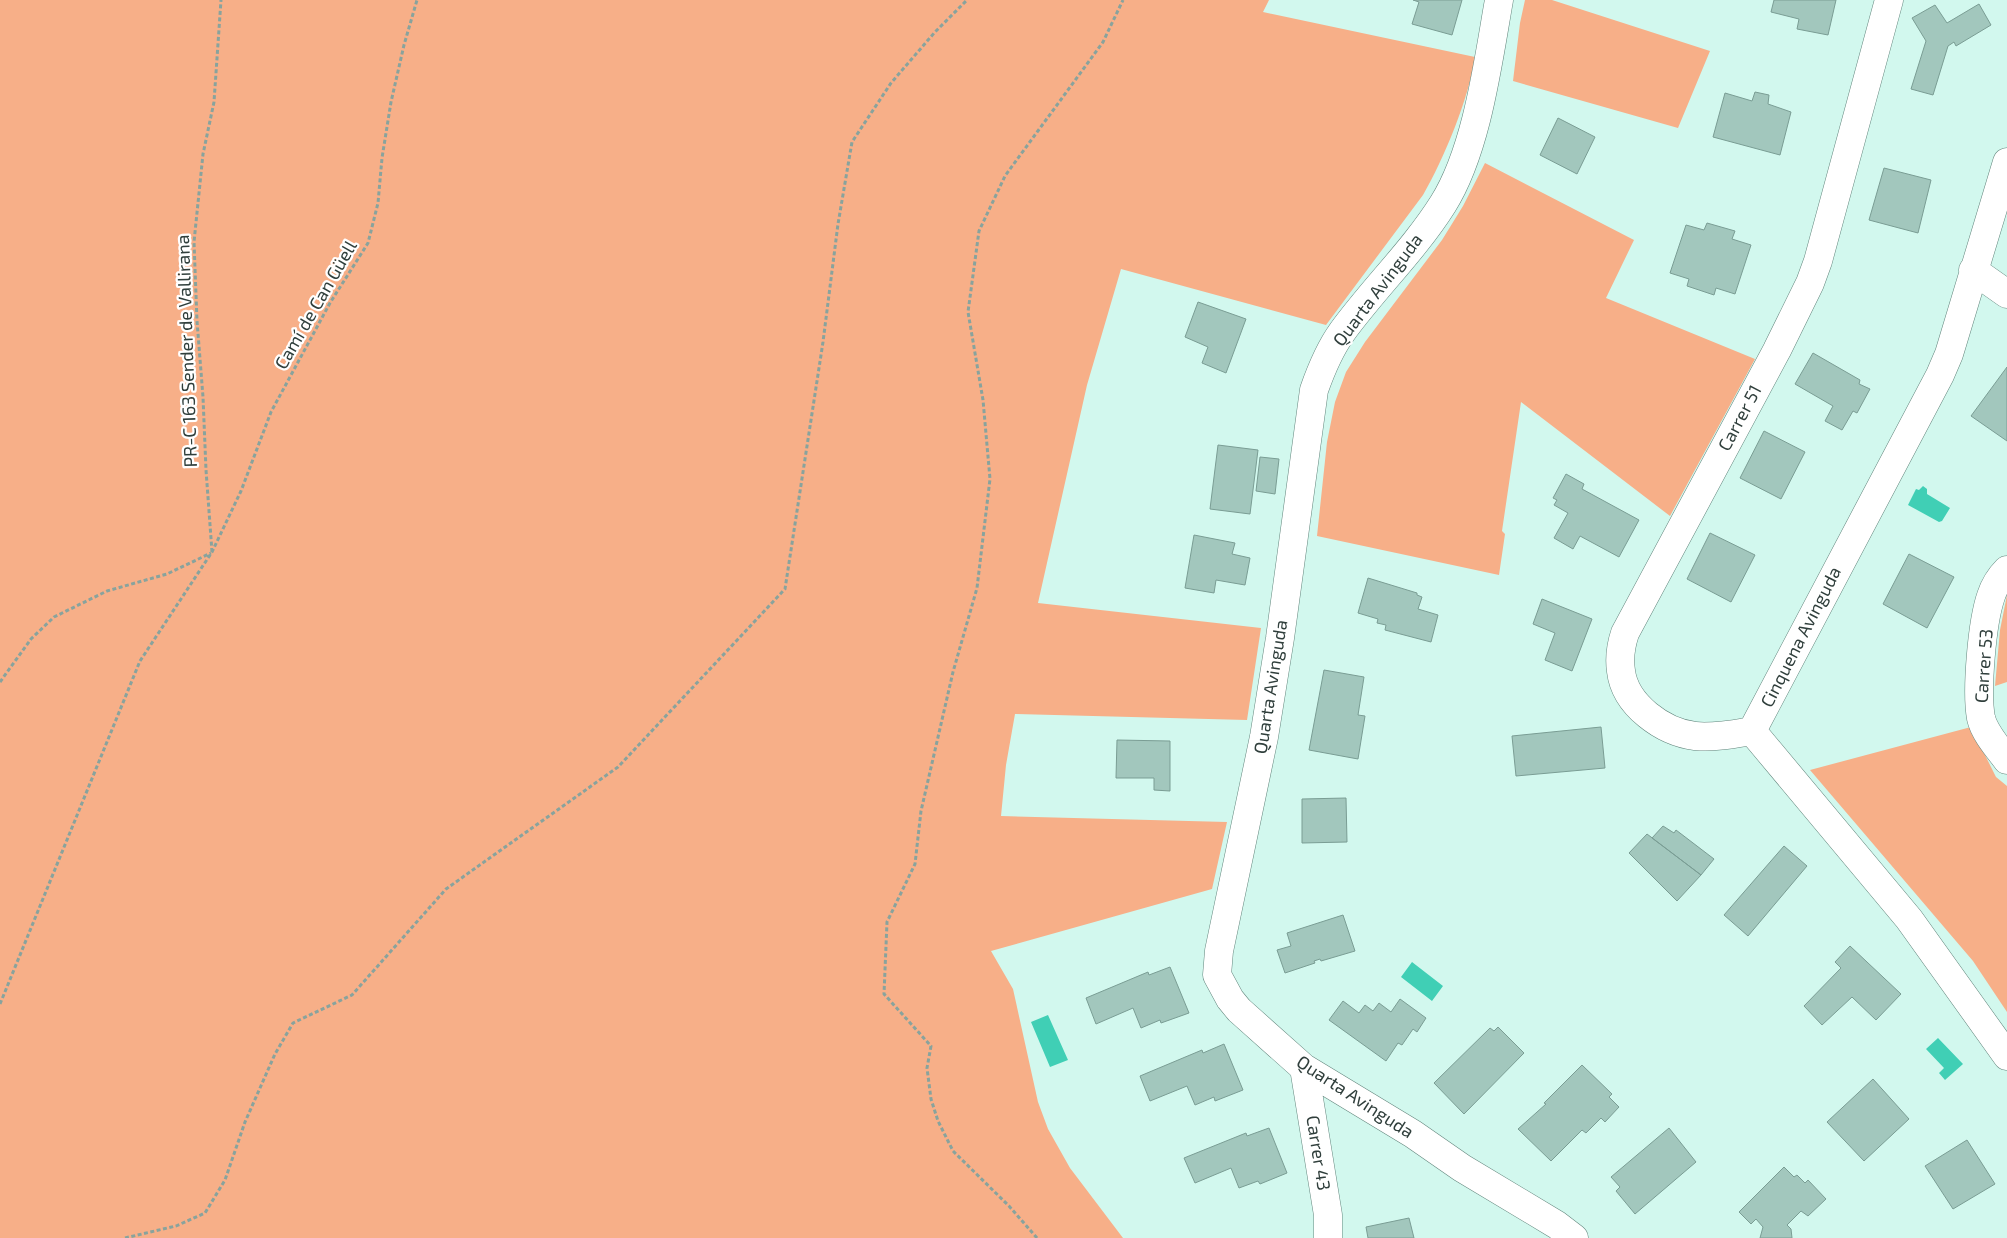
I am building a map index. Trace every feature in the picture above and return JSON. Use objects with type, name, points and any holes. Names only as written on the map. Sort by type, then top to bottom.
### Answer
[{"type":"street","name":"Quarta Avinguda","points":[[1499,0],[1484,82],[1468,148],[1456,180],[1433,218],[1342,333],[1322,368],[1314,390],[1280,638],[1264,737],[1217,963],[1217,975],[1230,999],[1239,1010],[1304,1068],[1413,1134],[1462,1168],[1557,1225],[1574,1238]]},
{"type":"street","name":"Carrer 51","points":[[1752,731],[1710,737],[1679,733],[1665,728],[1645,712],[1626,688],[1621,673],[1621,646],[1625,633],[1777,350],[1810,283],[1818,261],[1889,0]]},
{"type":"street","name":"Cinquena Avinguda","points":[[1752,731],[1940,375],[2007,162]]},
{"type":"street","points":[[1973,270],[2007,294]]},
{"type":"street","name":"Carrer 53","points":[[2007,570],[2002,575],[1991,596],[1978,689],[1982,720],[1995,744],[2007,760]]},
{"type":"street","points":[[1752,731],[1910,919],[2007,1056]]},
{"type":"street","name":"Carrer 43","points":[[1304,1068],[1326,1198],[1328,1238]]},
{"type":"path","name":"PR-C 163 Sender de Vallirana","points":[[212,552],[197,321],[194,242],[203,154],[214,102],[221,0]]},
{"type":"path","name":"Camí de Can Güell","points":[[0,1004],[140,661],[212,552],[241,491],[271,412],[330,303],[368,243],[378,203],[382,158],[391,102],[417,0]]},
{"type":"path","points":[[125,1238],[176,1226],[205,1213],[225,1180],[249,1113],[275,1054],[293,1023],[352,995],[446,889],[618,767],[785,589],[824,342],[838,224],[852,142],[891,83],[935,32],[966,0]]},
{"type":"path","points":[[1037,1238],[1009,1206],[953,1151],[938,1121],[930,1099],[927,1068],[931,1046],[884,994],[887,922],[915,864],[921,811],[954,672],[977,588],[990,479],[984,400],[968,312],[979,231],[1005,176],[1103,42],[1123,0]]},
{"type":"path","points":[[0,682],[31,639],[54,617],[107,591],[167,574],[212,552]]},
{"type":"shaded area","points":[[0,0],[1269,0],[1263,12],[1475,57],[1467,91],[1455,128],[1423,195],[1326,325],[1121,269],[1087,385],[1038,603],[1261,628],[1247,720],[1015,714],[1006,765],[1001,816],[1227,822],[1212,889],[991,951],[1013,989],[1038,1102],[1048,1129],[1070,1168],[1123,1238],[0,1238]]},
{"type":"shaded area","points":[[1525,0],[1552,0],[1710,51],[1678,128],[1513,81],[1520,23]]},
{"type":"shaded area","points":[[1485,163],[1634,240],[1606,298],[1755,359],[1670,516],[1521,402],[1502,531],[1505,534],[1499,575],[1317,536],[1327,442],[1335,402],[1346,372],[1365,342],[1442,240],[1463,206]]},
{"type":"shaded area","points":[[1923,486],[1927,489],[1927,494],[1950,508],[1942,521],[1939,522],[1908,505],[1916,489],[1919,490]]},
{"type":"shaded area","points":[[2007,595],[2007,682],[1995,686],[2000,630]]},
{"type":"shaded area","points":[[1971,727],[1996,777],[2007,786],[2007,1012],[1973,961],[1810,770]]},
{"type":"shaded area","points":[[1412,962],[1443,986],[1432,1001],[1401,977]]},
{"type":"shaded area","points":[[1048,1015],[1068,1060],[1050,1067],[1031,1022]]},
{"type":"shaded area","points":[[1938,1038],[1963,1064],[1945,1080],[1939,1073],[1944,1068],[1926,1049]]},
{"type":"building","points":[[1413,0],[1462,0],[1452,35],[1412,24],[1419,2]]},
{"type":"building","points":[[1774,0],[1836,0],[1828,35],[1797,29],[1799,19],[1771,12]]},
{"type":"building","points":[[1979,4],[1991,25],[1956,46],[1954,42],[1948,46],[1933,95],[1911,89],[1926,41],[1912,18],[1935,5],[1947,23]]},
{"type":"building","points":[[1755,92],[1769,95],[1768,104],[1791,112],[1780,155],[1713,137],[1725,93],[1752,101]]},
{"type":"building","points":[[1558,118],[1595,137],[1577,174],[1540,155]]},
{"type":"building","points":[[1884,168],[1931,180],[1918,233],[1869,220]]},
{"type":"building","points":[[1707,223],[1735,231],[1732,239],[1751,245],[1735,294],[1716,288],[1714,295],[1687,286],[1689,279],[1670,273],[1686,225],[1704,230]]},
{"type":"building","points":[[1198,302],[1246,319],[1226,373],[1202,363],[1208,347],[1185,337]]},
{"type":"building","points":[[1813,353],[1860,380],[1859,384],[1870,389],[1857,413],[1853,411],[1842,430],[1825,421],[1833,406],[1795,384]]},
{"type":"building","points":[[2007,367],[2007,441],[1971,416]]},
{"type":"building","points":[[1764,431],[1805,452],[1781,499],[1740,478]]},
{"type":"building","points":[[1218,445],[1258,450],[1250,514],[1210,509]]},
{"type":"building","points":[[1260,457],[1279,459],[1275,494],[1256,491]]},
{"type":"building","points":[[1566,474],[1584,484],[1582,489],[1639,520],[1619,557],[1580,536],[1573,549],[1554,538],[1568,513],[1554,505],[1557,500],[1553,498]]},
{"type":"building","points":[[1710,533],[1755,555],[1731,602],[1687,579]]},
{"type":"building","points":[[1194,535],[1235,543],[1232,554],[1250,558],[1245,585],[1216,580],[1214,593],[1185,588]]},
{"type":"building","points":[[1909,554],[1954,577],[1927,628],[1883,604]]},
{"type":"building","points":[[1368,578],[1417,593],[1417,595],[1422,597],[1418,609],[1438,615],[1431,642],[1385,630],[1386,625],[1377,623],[1378,619],[1358,613]]},
{"type":"building","points":[[1542,599],[1592,619],[1572,671],[1545,660],[1555,633],[1533,624]]},
{"type":"building","points":[[1324,670],[1364,677],[1358,715],[1365,716],[1358,759],[1309,750]]},
{"type":"building","points":[[1601,727],[1605,768],[1516,776],[1512,736]]},
{"type":"building","points":[[1117,740],[1170,741],[1170,791],[1154,790],[1154,778],[1116,778]]},
{"type":"building","points":[[1346,798],[1347,842],[1302,843],[1302,799]]},
{"type":"building","points":[[1663,826],[1674,833],[1676,830],[1714,859],[1701,875],[1652,838]]},
{"type":"building","points":[[1647,834],[1701,875],[1677,901],[1629,853]]},
{"type":"building","points":[[1784,846],[1807,866],[1748,936],[1724,915]]},
{"type":"building","points":[[1343,915],[1355,951],[1321,961],[1320,959],[1314,961],[1315,963],[1285,973],[1277,950],[1291,946],[1287,933]]},
{"type":"building","points":[[1850,946],[1901,994],[1876,1020],[1852,997],[1822,1025],[1804,1006],[1841,968],[1835,962]]},
{"type":"building","points":[[1170,967],[1189,1013],[1161,1023],[1160,1020],[1141,1028],[1133,1008],[1096,1024],[1086,998],[1148,972],[1149,975]]},
{"type":"building","points":[[1400,999],[1426,1018],[1417,1032],[1413,1029],[1402,1045],[1398,1043],[1386,1061],[1329,1020],[1343,1001],[1359,1013],[1365,1005],[1373,1011],[1379,1003],[1391,1012]]},
{"type":"building","points":[[1498,1027],[1524,1053],[1464,1114],[1434,1083],[1490,1028],[1494,1031]]},
{"type":"building","points":[[1224,1044],[1243,1090],[1215,1101],[1214,1097],[1195,1105],[1187,1086],[1150,1101],[1140,1076],[1202,1050],[1203,1053]]},
{"type":"building","points":[[1582,1065],[1612,1094],[1609,1097],[1619,1107],[1605,1122],[1601,1118],[1586,1133],[1582,1130],[1551,1161],[1518,1129],[1546,1104],[1544,1103]]},
{"type":"building","points":[[1873,1079],[1909,1119],[1864,1161],[1827,1122]]},
{"type":"building","points":[[1269,1128],[1287,1173],[1260,1184],[1258,1181],[1239,1188],[1231,1168],[1195,1183],[1184,1158],[1246,1133],[1247,1136]]},
{"type":"building","points":[[1669,1128],[1696,1162],[1635,1214],[1616,1191],[1620,1187],[1611,1177]]},
{"type":"building","points":[[1967,1140],[1995,1184],[1953,1209],[1925,1166]]},
{"type":"building","points":[[1784,1167],[1794,1177],[1797,1175],[1805,1183],[1808,1180],[1826,1199],[1808,1216],[1801,1211],[1787,1225],[1791,1229],[1792,1238],[1760,1238],[1763,1227],[1756,1219],[1751,1224],[1739,1212]]},
{"type":"building","points":[[1409,1218],[1414,1238],[1368,1238],[1366,1227]]}]
